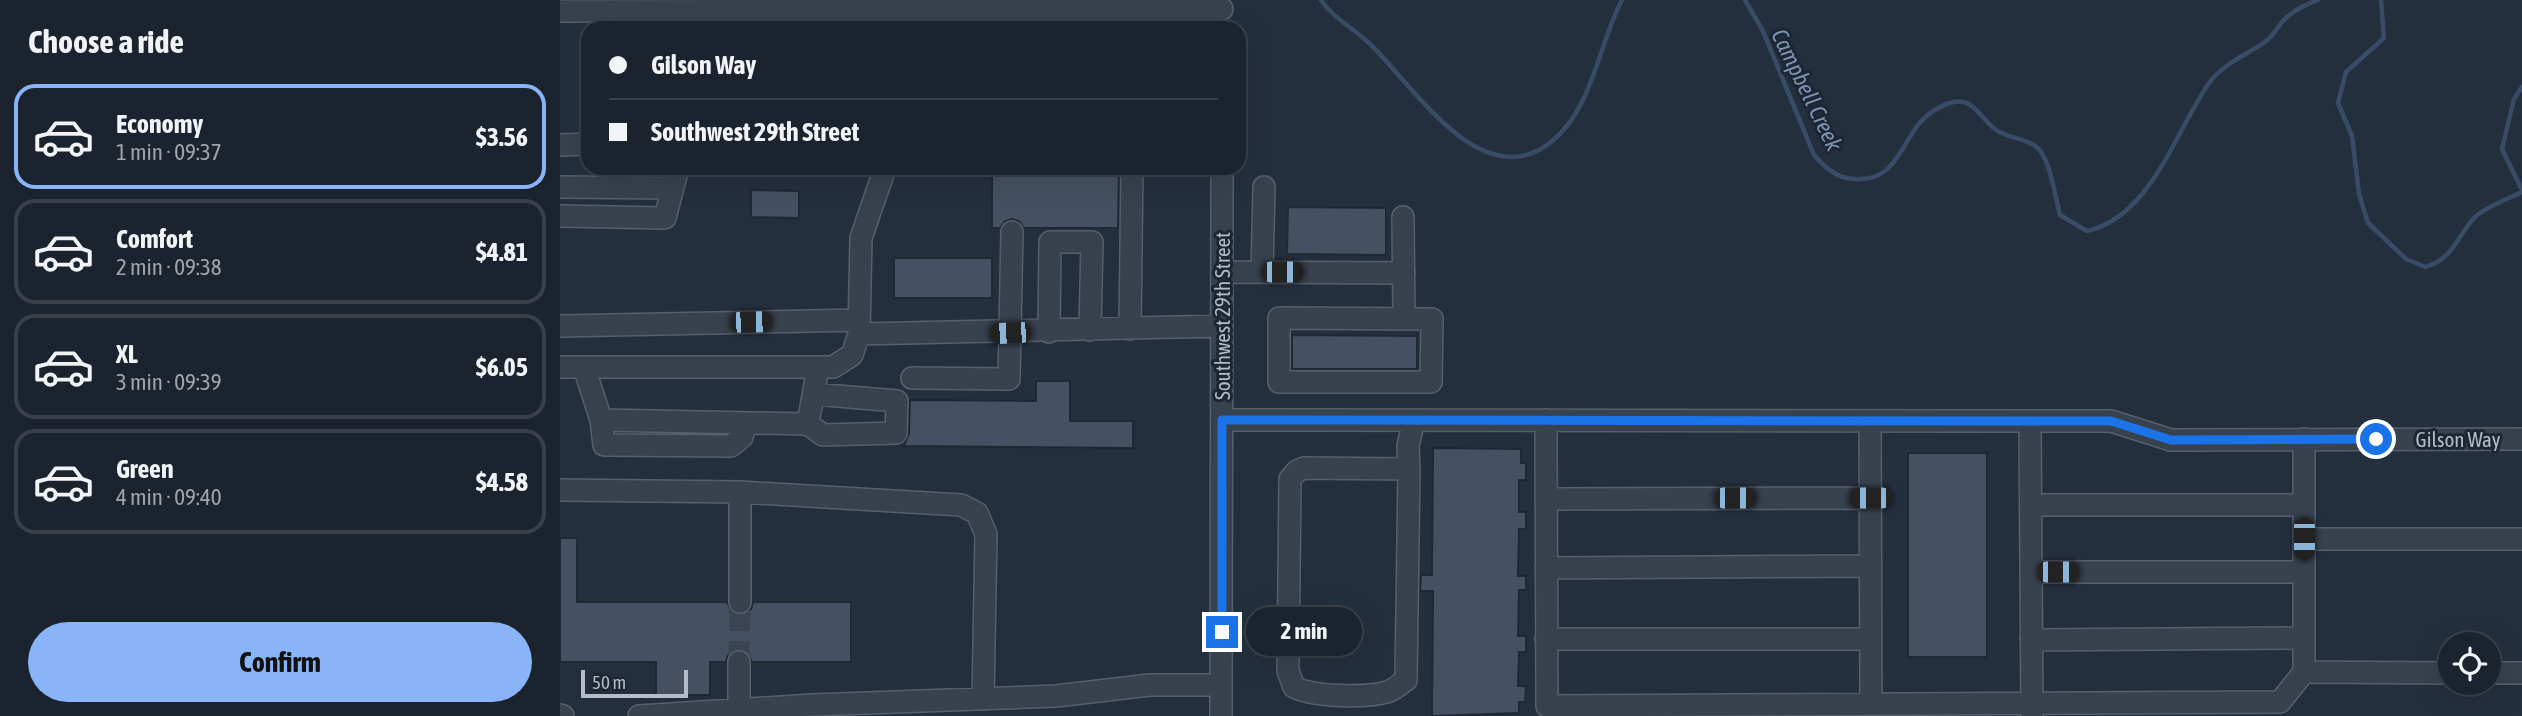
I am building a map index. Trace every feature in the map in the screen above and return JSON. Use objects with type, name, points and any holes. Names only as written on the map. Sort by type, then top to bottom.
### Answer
[{"type":"street","points":[[560,11],[1222,12]]},
{"type":"street","points":[[560,145],[581,144]]},
{"type":"street","points":[[560,367],[833,367],[852,355],[859,327],[860,238],[882,175]]},
{"type":"street","points":[[1130,329],[1132,175]]},
{"type":"street","name":"Southwest 29th Street","points":[[1221,716],[1222,175]]},
{"type":"street","points":[[560,187],[675,178],[665,218],[560,216]]},
{"type":"street","points":[[1262,272],[1264,187]]},
{"type":"street","points":[[1403,217],[1404,319]]},
{"type":"street","points":[[912,378],[1009,379],[1012,232]]},
{"type":"street","points":[[1049,332],[1050,242],[1092,242],[1090,330]]},
{"type":"street","points":[[1222,272],[1404,272]]},
{"type":"street","points":[[1409,468],[1304,468],[1290,479],[1288,671],[1294,687],[1306,694],[1372,695],[1390,692],[1406,680],[1409,468],[1408,446],[1423,420],[1431,382],[1432,319],[1279,318],[1279,382],[1431,382]]},
{"type":"street","points":[[560,326],[859,327],[1010,333],[1222,326]]},
{"type":"street","points":[[584,367],[601,420],[604,445],[730,446],[742,437],[746,423],[808,424],[823,435],[896,433],[897,401],[814,394]]},
{"type":"street","points":[[808,424],[818,367]]},
{"type":"street","points":[[1287,382],[1287,420]]},
{"type":"street","name":"Gilson Way","points":[[1222,420],[2111,421],[2171,440],[2522,439]]},
{"type":"street","points":[[1546,420],[1546,706],[1871,704],[2032,709],[2280,702],[2304,672],[2304,439]]},
{"type":"street","points":[[1870,421],[1871,704]]},
{"type":"street","points":[[2030,421],[2032,709]]},
{"type":"street","points":[[560,490],[740,492],[961,505],[977,513],[986,534],[983,699]]},
{"type":"street","points":[[740,492],[740,602]]},
{"type":"street","points":[[1546,499],[1870,498]]},
{"type":"street","points":[[2031,505],[2304,505]]},
{"type":"street","points":[[2304,539],[2522,539]]},
{"type":"street","points":[[1546,568],[1870,566]]},
{"type":"street","points":[[2031,572],[2304,572]]},
{"type":"street","points":[[2031,640],[2304,638]]},
{"type":"street","points":[[1546,639],[1870,639]]},
{"type":"street","points":[[739,711],[740,662]]},
{"type":"street","points":[[2304,672],[2438,673]]},
{"type":"street","points":[[2501,673],[2522,673]]},
{"type":"street","points":[[639,716],[812,705],[1056,696],[1150,685],[1221,685]]},
{"type":"building","points":[[992,175],[1119,175],[1118,228],[1024,228],[1019,221],[1012,219],[1005,221],[1000,228],[992,228]]},
{"type":"building","points":[[751,190],[799,191],[799,218],[751,217]]},
{"type":"building","points":[[1288,207],[1386,208],[1386,255],[1287,254]]},
{"type":"building","points":[[894,258],[992,258],[992,298],[894,298]]},
{"type":"building","points":[[1292,335],[1417,336],[1417,369],[1292,369]]},
{"type":"building","points":[[1036,381],[1070,381],[1070,421],[1133,421],[1133,448],[904,446],[909,433],[910,400],[1036,401]]},
{"type":"building","points":[[1433,448],[1521,449],[1521,463],[1526,463],[1526,480],[1519,480],[1519,512],[1526,512],[1526,529],[1519,529],[1518,576],[1526,576],[1526,590],[1519,590],[1518,636],[1526,636],[1526,652],[1519,652],[1518,686],[1526,686],[1525,702],[1519,702],[1519,713],[1432,716],[1433,591],[1420,591],[1421,575],[1432,575]]},
{"type":"building","points":[[1908,453],[1987,453],[1987,657],[1908,657]]},
{"type":"building","points":[[560,538],[577,538],[577,602],[727,602],[733,613],[741,615],[751,609],[753,602],[851,602],[851,662],[752,662],[746,651],[738,649],[728,655],[726,662],[710,662],[710,695],[656,695],[656,662],[560,662]]},
{"type":"waterway","name":"Campbell Creek","points":[[1321,0],[1337,18],[1369,43],[1427,107],[1450,128],[1474,146],[1499,156],[1525,155],[1551,142],[1565,128],[1586,94],[1622,0]]},
{"type":"waterway","name":"Campbell Creek","points":[[1745,0],[1763,31],[1814,155],[1832,172],[1854,179],[1867,179],[1878,175],[1894,162],[1918,125],[1928,115],[1948,104],[1963,102],[1973,107],[1996,130],[2031,143],[2040,151],[2048,167],[2060,215],[2087,231],[2109,223],[2128,209],[2145,190],[2215,76],[2265,42],[2290,15],[2318,0]]},
{"type":"waterway","name":"Campbell Creek","points":[[2381,0],[2384,38],[2346,72],[2338,103],[2352,136],[2359,194],[2368,223],[2406,259],[2425,267],[2442,259],[2479,214],[2522,192]]},
{"type":"waterway","name":"Campbell Creek","points":[[2522,87],[2514,99],[2502,149],[2522,190]]},
{"type":"tunnel","points":[[739,662],[740,602]]},
{"type":"route","points":[[1222,632],[1222,420],[2111,421],[2171,440],[2376,439]]}]
